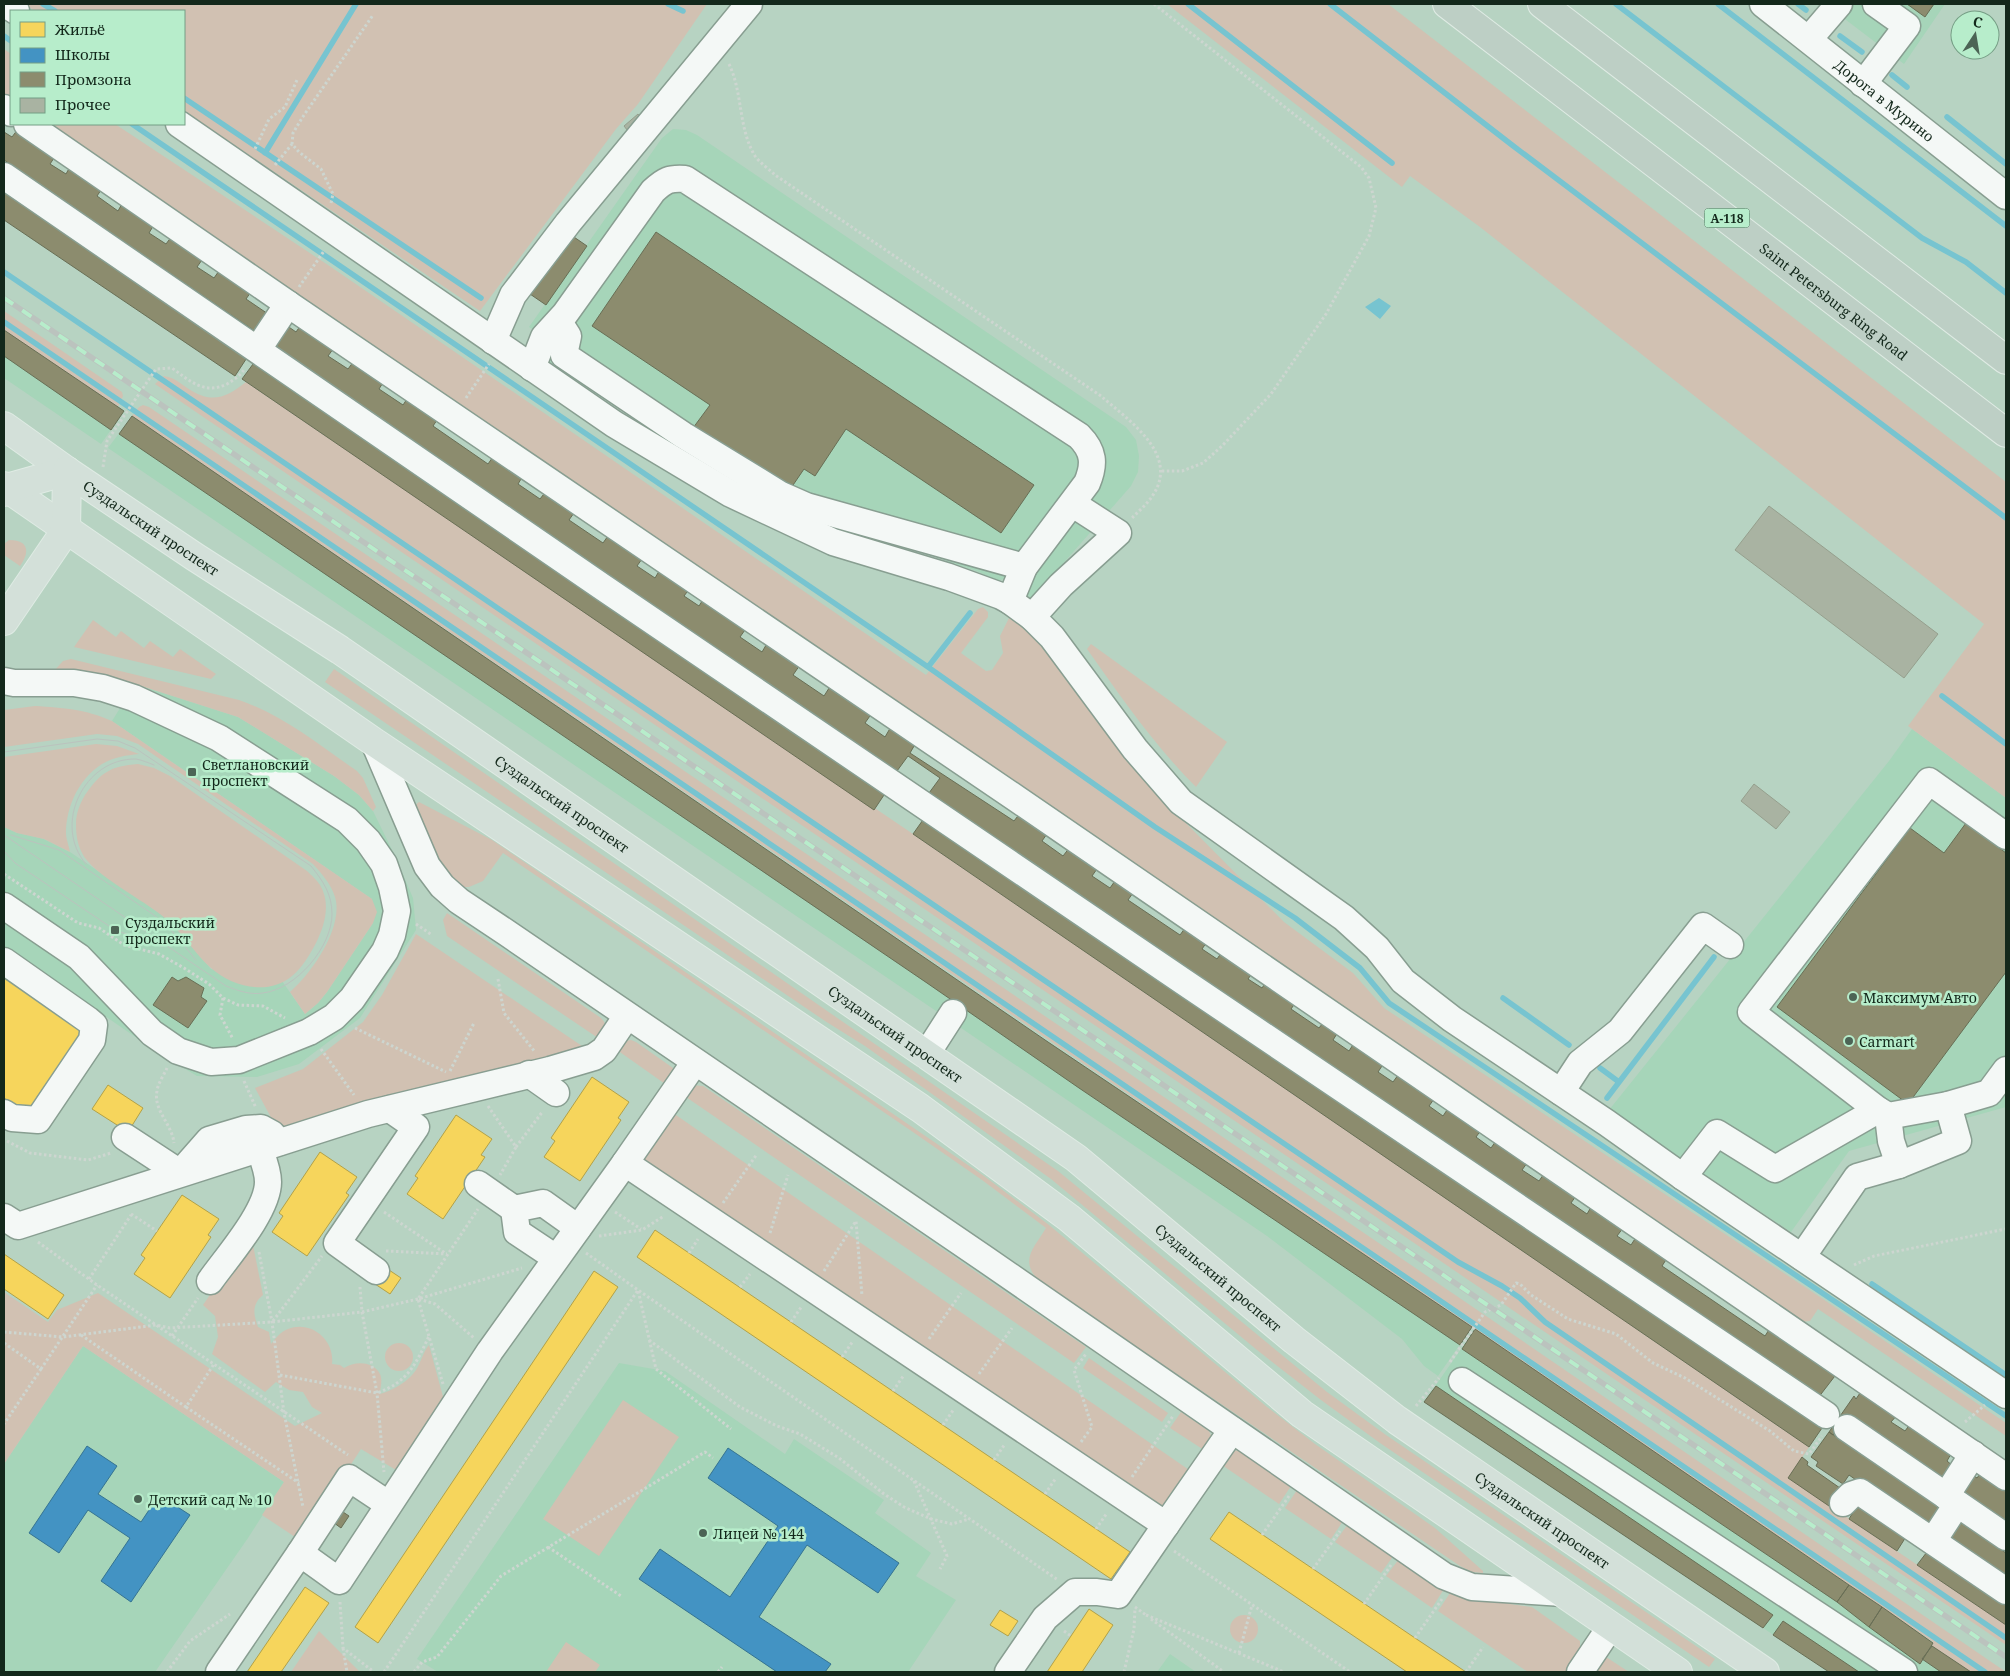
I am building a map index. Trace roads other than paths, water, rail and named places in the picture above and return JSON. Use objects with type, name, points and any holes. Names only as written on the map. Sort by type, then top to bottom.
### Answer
[{"type":"highway","name":"Saint Petersburg Ring Road","points":[[1447,4],[2006,433]]},
{"type":"highway","points":[[1542,4],[2006,360]]},
{"type":"main road","name":"Суздальский проспект","points":[[4,426],[195,557],[340,650],[1076,1158],[1294,1340],[1397,1420],[1765,1672]]},
{"type":"main road","points":[[4,621],[66,530],[67,471],[5,489]]},
{"type":"main road","points":[[5,489],[374,742],[920,1108],[1069,1218],[1302,1414],[1678,1672]]},
{"type":"street","points":[[493,350],[514,295],[530,273],[568,223],[749,4]]},
{"type":"street","name":"Дорога в Мурино","points":[[1763,4],[2006,196]]},
{"type":"street","points":[[1809,39],[1839,4]]},
{"type":"street","points":[[1863,84],[1907,26],[1876,4]]},
{"type":"street","points":[[28,125],[288,304],[1009,793],[2006,1477]]},
{"type":"street","points":[[180,125],[247,171],[325,238],[493,350],[532,368],[614,424],[731,494],[833,542],[950,577],[1010,601],[1032,617],[1052,637],[1135,749],[1181,802],[1344,918],[1377,948],[1403,981],[1452,1019],[1616,1128],[1683,1177],[2006,1395]]},
{"type":"street","points":[[4,176],[748,687],[1833,1425],[1952,1500],[2006,1537]]},
{"type":"street","points":[[532,368],[544,337],[559,322],[653,191],[661,183],[671,178],[685,179],[1079,436],[1089,446],[1091,472],[1087,483],[1024,567],[1010,601]]},
{"type":"street","points":[[258,349],[288,304]]},
{"type":"street","points":[[559,322],[568,336],[564,355],[683,435],[780,495],[806,506],[1024,567]]},
{"type":"street","points":[[1032,617],[1061,586],[1118,533],[1073,504]]},
{"type":"street","points":[[4,681],[14,683],[74,683],[103,688],[134,698],[219,738],[347,820],[368,841],[384,864],[392,887],[397,911],[392,934],[385,952],[352,999],[334,1017],[309,1032],[239,1060],[211,1062],[175,1049],[152,1033],[79,957],[4,906]]},
{"type":"street","points":[[374,742],[427,866],[442,886],[476,914],[1444,1576],[1472,1587],[1563,1593]]},
{"type":"street","points":[[1899,1165],[1883,1113],[1751,1012],[1929,781],[2006,836]]},
{"type":"street","points":[[1561,1092],[1580,1063],[1620,1032],[1703,926],[1730,945]]},
{"type":"street","points":[[4,961],[88,1020],[94,1025],[94,1032],[92,1040],[38,1120],[12,1118],[4,1113]]},
{"type":"street","points":[[926,1055],[953,1013]]},
{"type":"street","points":[[269,1145],[379,1112],[475,1087],[545,1079],[594,1057],[604,1050],[627,1016]]},
{"type":"street","points":[[304,1546],[339,1582],[393,1496],[490,1351],[695,1062]]},
{"type":"street","points":[[1683,1177],[1717,1133],[1775,1169],[1883,1113],[1948,1105],[1989,1093],[2006,1070]]},
{"type":"street","points":[[1802,1257],[1857,1177],[1899,1165],[1958,1141],[1948,1105]]},
{"type":"street","points":[[356,1257],[366,1200],[416,1127],[379,1112]]},
{"type":"street","points":[[11,1222],[128,1203],[209,1140],[261,1128],[272,1134],[266,1169],[268,1183],[264,1200],[253,1221],[210,1281]]},
{"type":"street","points":[[125,1137],[173,1168]]},
{"type":"street","points":[[625,1163],[1120,1494],[1161,1532]]},
{"type":"street","points":[[484,1188],[514,1208],[543,1203],[568,1242]]},
{"type":"street","points":[[514,1208],[517,1232],[568,1242]]},
{"type":"street","points":[[1462,1381],[1904,1672]]},
{"type":"street","points":[[1008,1672],[1045,1618],[1075,1592],[1097,1592],[1127,1601],[1135,1570],[1232,1430]]},
{"type":"street","points":[[1933,1540],[1973,1454]]},
{"type":"street","points":[[219,1672],[349,1478],[393,1496]]},
{"type":"street","points":[[1843,1503],[1851,1495],[1860,1492],[2006,1591]]},
{"type":"street","points":[[1580,1672],[1612,1626]]},
{"type":"water","points":[[1379,298],[1391,306],[1380,319],[1365,307]]},
{"type":"waterway","points":[[43,4],[53,10]]},
{"type":"waterway","points":[[265,153],[356,4]]},
{"type":"waterway","points":[[668,4],[683,11]]},
{"type":"waterway","points":[[1188,4],[1392,163]]},
{"type":"waterway","points":[[1330,4],[1512,145],[2006,518]]},
{"type":"waterway","points":[[1616,4],[1922,238],[1966,262],[2006,293]]},
{"type":"waterway","points":[[1718,4],[2006,226]]},
{"type":"waterway","points":[[1798,4],[1806,10]]},
{"type":"waterway","points":[[4,36],[10,40]]},
{"type":"waterway","points":[[1840,36],[1862,52]]},
{"type":"waterway","points":[[1892,75],[1907,87]]},
{"type":"waterway","points":[[185,99],[481,298]]},
{"type":"waterway","points":[[1947,117],[2006,164]]},
{"type":"waterway","points":[[133,125],[928,667],[1155,827],[1295,918],[1360,968],[1389,1003],[2006,1416]]},
{"type":"waterway","points":[[4,272],[1458,1262],[1520,1298],[1545,1322],[2006,1638]]},
{"type":"waterway","points":[[4,322],[1985,1672]]},
{"type":"waterway","points":[[928,667],[970,613]]},
{"type":"waterway","points":[[1942,696],[2006,744]]},
{"type":"waterway","points":[[1607,1098],[1714,957]]},
{"type":"waterway","points":[[1503,998],[1569,1045]]},
{"type":"waterway","points":[[1600,1068],[1619,1082]]},
{"type":"waterway","points":[[1872,1284],[2006,1375]]},
{"type":"tram line","points":[[4,752],[97,739],[118,741],[135,748],[311,866],[329,894],[332,907],[330,927],[326,940],[319,952],[310,964],[288,984],[263,993],[240,991],[226,986],[4,835]]},
{"type":"tram line","points":[[86,864],[76,848],[72,831],[73,813],[79,796],[88,782],[101,770],[118,762],[136,759],[154,765]]},
{"type":"tram line","points":[[11,835],[59,850],[154,915],[172,931],[196,960]]},
{"type":"tram line","points":[[4,851],[15,863],[115,930],[163,947]]},
{"type":"railway","points":[[4,298],[2006,1657]]},
{"type":"place","name":"Светлановский проспект","points":[[192,772]]},
{"type":"place","name":"Суздальский проспект","points":[[115,930]]},
{"type":"place","name":"Максимум Авто","points":[[1853,997]]},
{"type":"place","name":"Carmart","points":[[1849,1041]]},
{"type":"place","name":"Детский сад № 10","points":[[138,1499]]},
{"type":"place","name":"Лицей № 144","points":[[703,1533]]}]
